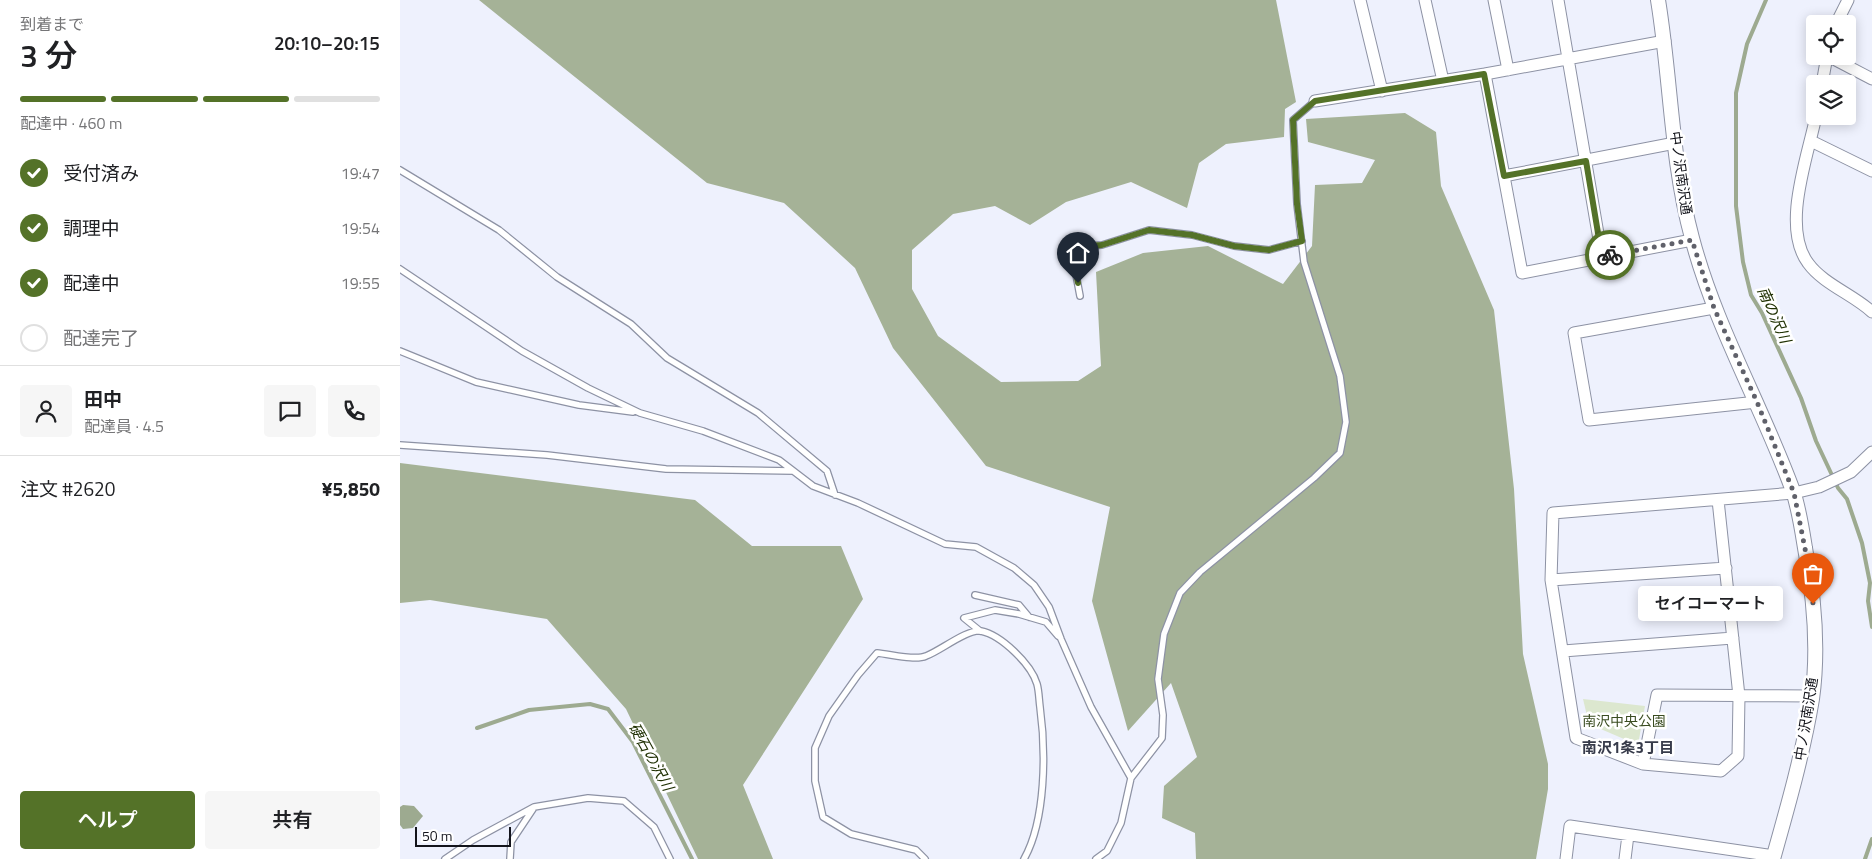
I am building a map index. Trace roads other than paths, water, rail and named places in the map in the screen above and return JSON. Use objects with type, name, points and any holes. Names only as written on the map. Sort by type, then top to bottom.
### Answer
[{"type":"street","points":[[1360,0],[1382,90]]},
{"type":"street","points":[[1426,0],[1443,81]]},
{"type":"street","points":[[1494,0],[1508,70]]},
{"type":"street","points":[[1558,0],[1602,257]]},
{"type":"street","name":"中ノ沢南沢通","points":[[1658,0],[1665,41],[1675,142],[1685,211],[1692,240],[1714,308],[1757,402],[1794,493],[1812,584],[1814,643],[1812,696],[1800,760],[1773,857]]},
{"type":"street","points":[[1840,15],[1848,0]]},
{"type":"street","points":[[1315,101],[1508,70],[1665,41]]},
{"type":"street","points":[[1845,65],[1872,79]]},
{"type":"street","points":[[1484,74],[1522,273],[1692,240]]},
{"type":"street","points":[[1814,125],[1800,183],[1795,219],[1800,247],[1808,263],[1835,287],[1866,306],[1872,312]]},
{"type":"street","points":[[1811,141],[1872,171]]},
{"type":"street","points":[[1504,176],[1675,142]]},
{"type":"street","points":[[1714,308],[1574,333],[1589,420],[1757,402]]},
{"type":"street","points":[[1718,500],[1740,696],[1738,756],[1721,771],[1644,764],[1576,738],[1552,580],[1553,513],[1794,493],[1819,487],[1851,472],[1872,452]]},
{"type":"street","points":[[1552,580],[1726,568]]},
{"type":"street","points":[[1563,651],[1733,638]]},
{"type":"street","points":[[1644,764],[1657,695],[1812,696]]},
{"type":"street","points":[[1566,859],[1570,826],[1773,857]]},
{"type":"street","points":[[1625,859],[1628,835]]},
{"type":"lane","points":[[1096,859],[1107,851],[1121,823],[1131,778],[1162,738],[1163,715],[1158,679],[1164,634],[1180,593],[1200,572],[1314,478],[1340,452],[1346,422],[1340,376],[1304,262],[1297,204],[1293,120],[1315,101]]},
{"type":"lane","points":[[400,170],[499,230],[557,277],[631,324],[667,358],[758,414],[827,471],[835,495]]},
{"type":"lane","points":[[1080,296],[1072,253],[1076,247],[1102,245],[1149,230],[1192,235],[1234,246],[1269,250],[1302,241]]},
{"type":"lane","points":[[400,269],[522,351],[588,388],[640,413]]},
{"type":"lane","points":[[400,351],[476,382],[579,404],[640,413],[703,431],[779,460],[812,486],[858,503],[945,544],[976,547],[1014,568],[1034,585],[1049,607],[1091,707],[1131,778]]},
{"type":"lane","points":[[400,445],[547,455],[666,469],[793,471]]},
{"type":"lane","points":[[975,595],[1019,605],[1029,617]]},
{"type":"lane","points":[[1024,859],[1032,845],[1040,813],[1042,725],[1037,684],[1026,666],[1004,641],[980,631],[964,618],[995,610],[1029,617],[1046,622],[1061,639]]},
{"type":"lane","points":[[925,859],[916,850],[851,834],[823,817],[815,781],[815,748],[829,716],[858,675],[877,653],[925,657],[969,634],[980,631]]},
{"type":"lane","points":[[445,859],[472,840],[534,807],[588,798],[624,801],[654,827],[670,859]]},
{"type":"lane","points":[[510,859],[510,842],[534,807]]},
{"type":"waterway","name":"南の沢川","points":[[1766,0],[1747,44],[1736,93],[1736,206],[1743,262],[1751,295],[1762,313],[1801,398],[1816,441],[1838,488],[1847,499],[1862,543],[1870,583],[1868,601],[1872,627]]},
{"type":"waterway","name":"硬石の沢川","points":[[477,728],[529,710],[590,704],[608,709],[633,742],[692,859]]},
{"type":"waterway","name":"南の沢川","points":[[1865,859],[1872,839]]},
{"type":"place","name":"セイコーマート","points":[[1813,604]]},
{"type":"district","name":"南沢1条3丁目","points":[[1628,748]]},
{"type":"park label","name":"南沢中央公園","points":[[1624,721]]}]
